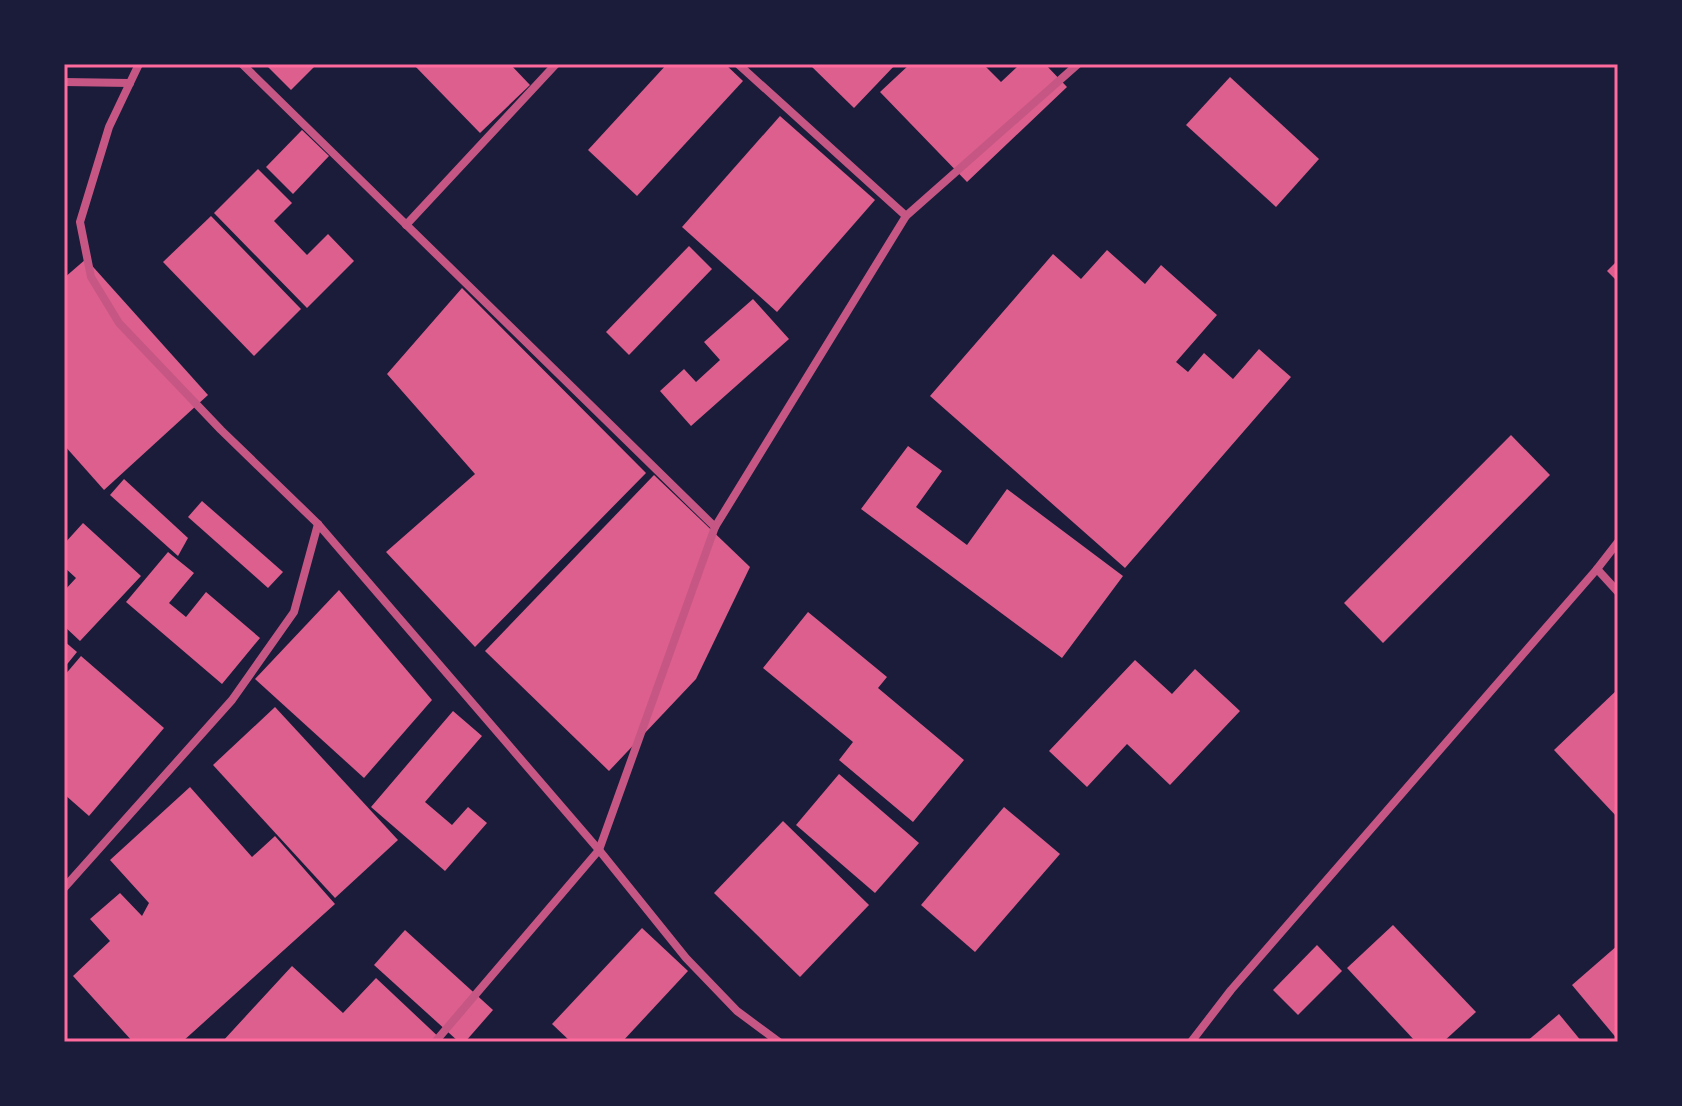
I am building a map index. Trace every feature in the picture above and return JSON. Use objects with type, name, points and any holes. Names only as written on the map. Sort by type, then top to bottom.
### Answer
[{"type":"street","points":[[139,64],[109,127],[80,222],[91,277],[119,323],[221,430],[318,524],[599,850],[686,958],[737,1011],[779,1042]]},
{"type":"street","points":[[242,64],[715,527]]},
{"type":"street","points":[[406,225],[556,64]]},
{"type":"street","points":[[738,64],[906,216]]},
{"type":"street","points":[[435,1042],[599,850],[715,527],[906,216],[1078,64]]},
{"type":"street","points":[[64,82],[130,83]]},
{"type":"street","points":[[64,888],[232,700],[294,612],[318,524]]},
{"type":"street","points":[[1191,1042],[1231,990],[1618,542]]},
{"type":"street","points":[[1597,569],[1618,592]]},
{"type":"building","points":[[265,64],[317,64],[291,90]]},
{"type":"building","points":[[413,64],[510,64],[530,85],[480,133]]},
{"type":"building","points":[[667,64],[725,64],[743,81],[637,196],[588,150]]},
{"type":"building","points":[[809,64],[896,64],[854,108]]},
{"type":"building","points":[[910,64],[983,64],[1001,82],[1020,64],[1045,64],[1067,87],[967,182],[880,92]]},
{"type":"building","points":[[1230,77],[1319,159],[1276,207],[1186,125]]},
{"type":"building","points":[[780,116],[875,200],[777,312],[682,227]]},
{"type":"building","points":[[302,130],[329,156],[293,194],[266,167]]},
{"type":"building","points":[[258,169],[292,203],[274,221],[307,255],[328,234],[354,261],[307,308],[214,213]]},
{"type":"building","points":[[211,216],[301,309],[254,356],[163,262]]},
{"type":"building","points":[[689,246],[712,269],[629,355],[606,332]]},
{"type":"building","points":[[1107,250],[1145,284],[1161,265],[1217,315],[1176,362],[1188,372],[1204,353],[1233,379],[1259,349],[1291,377],[1125,568],[930,396],[1053,254],[1081,279]]},
{"type":"building","points":[[86,259],[208,395],[104,490],[64,445],[64,278]]},
{"type":"building","points":[[1618,260],[1618,282],[1607,271]]},
{"type":"building","points":[[462,288],[646,473],[475,647],[386,552],[475,474],[387,374]]},
{"type":"building","points":[[753,299],[789,339],[691,426],[660,391],[684,369],[696,382],[720,360],[704,342]]},
{"type":"building","points":[[1511,435],[1550,475],[1383,643],[1344,603]]},
{"type":"building","points":[[908,446],[942,471],[916,507],[967,545],[1007,489],[1123,576],[1062,658],[861,509]]},
{"type":"building","points":[[654,475],[750,567],[696,679],[609,771],[485,651]]},
{"type":"building","points":[[124,479],[188,538],[178,556],[110,495]]},
{"type":"building","points":[[202,501],[283,572],[268,588],[188,517]]},
{"type":"building","points":[[83,523],[141,576],[80,641],[64,626],[64,591],[76,578],[64,567],[64,544]]},
{"type":"building","points":[[168,552],[194,573],[169,603],[186,617],[206,592],[260,638],[222,684],[126,602]]},
{"type":"building","points":[[339,590],[432,700],[364,778],[255,679]]},
{"type":"building","points":[[808,612],[887,677],[878,688],[964,760],[913,822],[839,760],[853,742],[763,668]]},
{"type":"building","points":[[64,641],[77,652],[64,668]]},
{"type":"building","points":[[81,656],[164,728],[89,816],[64,794],[64,676]]},
{"type":"building","points":[[1135,660],[1172,694],[1195,669],[1240,711],[1170,785],[1127,744],[1087,787],[1049,751]]},
{"type":"building","points":[[1618,689],[1618,818],[1554,750]]},
{"type":"building","points":[[275,707],[398,840],[335,898],[213,765]]},
{"type":"building","points":[[453,711],[482,736],[425,802],[452,825],[468,807],[487,823],[445,871],[371,807]]},
{"type":"building","points":[[839,774],[919,843],[875,893],[796,825]]},
{"type":"building","points":[[190,787],[252,857],[275,836],[335,904],[182,1042],[133,1042],[73,976],[110,941],[90,919],[120,893],[142,916],[149,903],[110,860]]},
{"type":"building","points":[[1004,807],[1060,854],[975,952],[921,905]]},
{"type":"building","points":[[783,821],[869,905],[800,977],[714,893]]},
{"type":"building","points":[[1393,925],[1476,1012],[1443,1042],[1416,1042],[1347,968]]},
{"type":"building","points":[[642,928],[688,971],[622,1042],[571,1042],[552,1024]]},
{"type":"building","points":[[405,930],[493,1010],[465,1042],[459,1042],[374,965]]},
{"type":"building","points":[[1317,945],[1342,971],[1298,1015],[1273,990]]},
{"type":"building","points":[[1618,945],[1618,1040],[1572,985]]},
{"type":"building","points":[[292,966],[343,1013],[376,978],[444,1042],[222,1042]]},
{"type":"building","points":[[1559,1014],[1582,1042],[1526,1042]]}]
